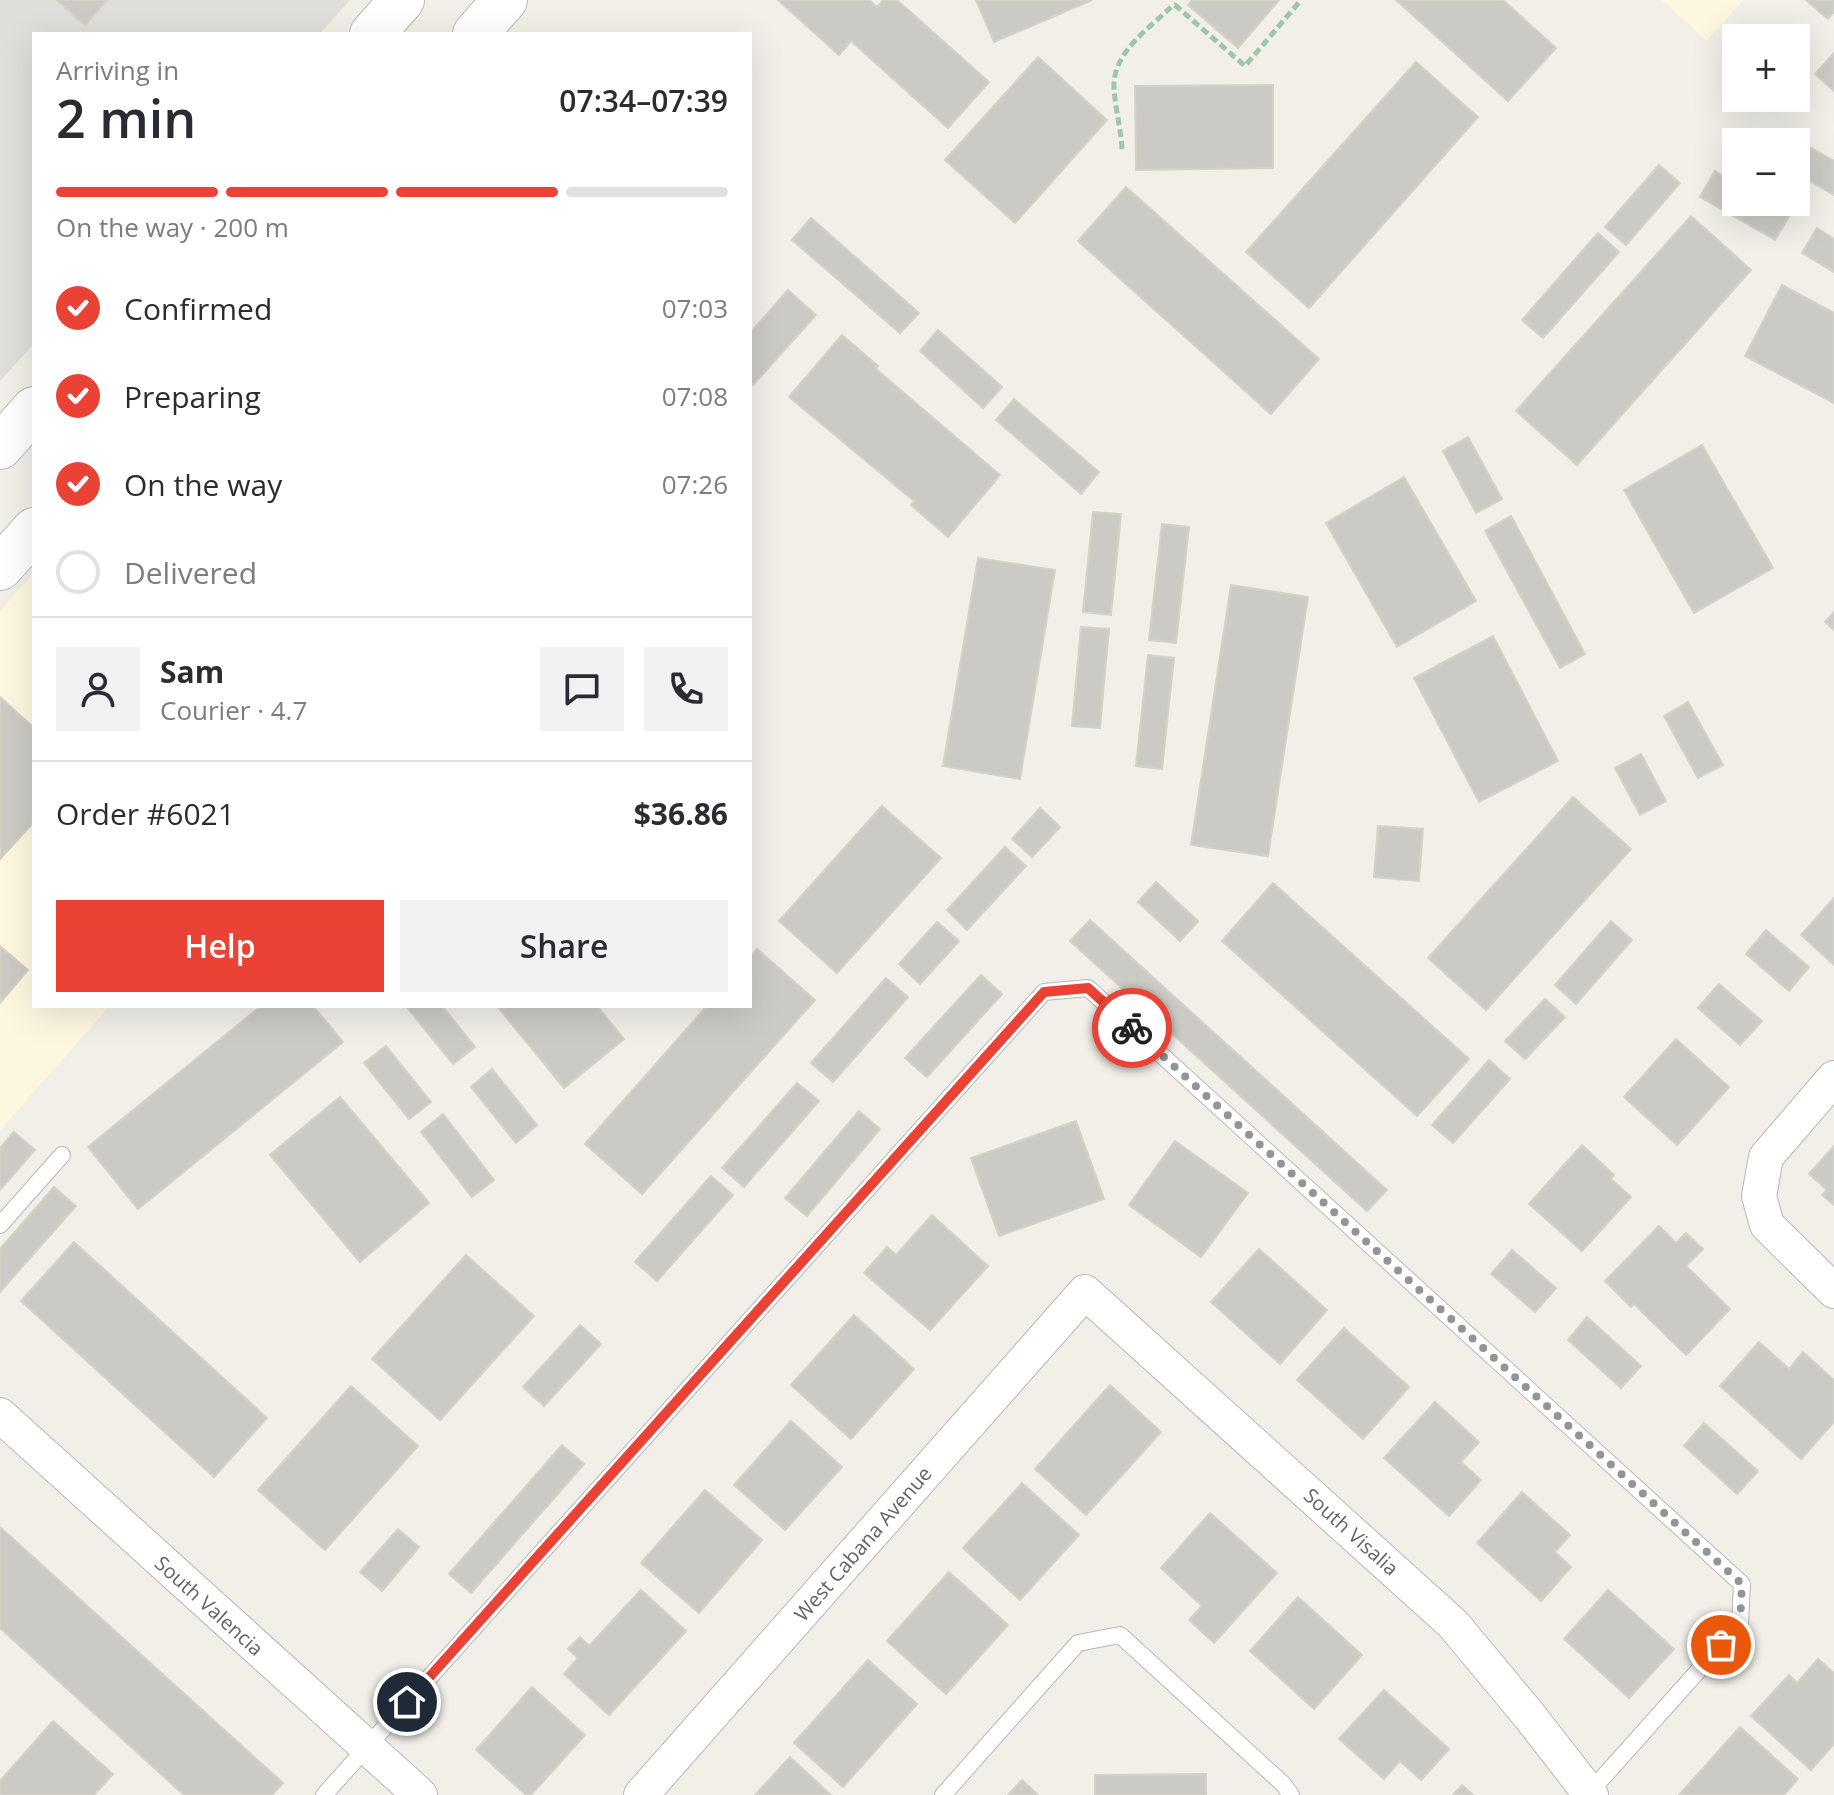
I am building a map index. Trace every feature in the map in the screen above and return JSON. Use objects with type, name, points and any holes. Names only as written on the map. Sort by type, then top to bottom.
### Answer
[{"type":"main road","points":[[374,32],[402,0]]},
{"type":"main road","points":[[477,32],[505,0]]},
{"type":"main road","points":[[0,447],[32,411]]},
{"type":"main road","points":[[0,568],[32,532]]},
{"type":"street","points":[[1834,1078],[1766,1157],[1759,1196],[1767,1225],[1834,1291]]},
{"type":"street","name":"South Visalia","points":[[1085,1292],[1453,1624],[1590,1794]]},
{"type":"street","name":"West Cabana Avenue","points":[[641,1795],[1085,1292]]},
{"type":"street","name":"South Valencia","points":[[0,1415],[420,1795]]},
{"type":"lane","points":[[324,1795],[1044,992],[1088,988],[1742,1584],[1740,1624],[1590,1794]]},
{"type":"lane","points":[[0,1225],[62,1155]]},
{"type":"lane","points":[[943,1795],[1078,1643],[1120,1635],[1283,1784],[1291,1795]]},
{"type":"path","points":[[1122,149],[1114,86],[1119,63],[1135,41],[1175,2],[1245,66],[1301,0]]},
{"type":"shaded area","points":[[0,0],[350,0],[321,32],[32,32],[32,346],[0,381]]},
{"type":"shaded area","points":[[1662,0],[1743,0],[1707,41]]},
{"type":"shaded area","points":[[32,575],[32,1008],[108,1008],[0,1130],[0,611]]},
{"type":"building","points":[[57,0],[107,0],[85,25]]},
{"type":"building","points":[[778,0],[869,0],[877,7],[883,0],[897,0],[989,82],[948,128],[851,41],[839,55]]},
{"type":"building","points":[[976,0],[1092,0],[994,42]]},
{"type":"building","points":[[1192,0],[1279,0],[1238,48],[1188,5]]},
{"type":"building","points":[[1396,0],[1503,0],[1556,48],[1508,101]]},
{"type":"building","points":[[1806,0],[1834,0],[1834,12],[1828,19]]},
{"type":"building","points":[[1834,53],[1834,91],[1815,74]]},
{"type":"building","points":[[1038,57],[1107,120],[1015,223],[945,160]]},
{"type":"building","points":[[1416,62],[1478,117],[1309,308],[1246,252]]},
{"type":"building","points":[[1273,85],[1273,168],[1136,170],[1135,86]]},
{"type":"building","points":[[1810,148],[1834,161],[1834,195],[1810,181]]},
{"type":"building","points":[[1659,165],[1680,183],[1626,245],[1605,227]]},
{"type":"building","points":[[1715,171],[1722,175],[1722,210],[1700,197]]},
{"type":"building","points":[[1126,187],[1319,359],[1271,414],[1078,241]]},
{"type":"building","points":[[1691,216],[1751,270],[1577,465],[1516,411]]},
{"type":"building","points":[[1733,216],[1789,216],[1775,240]]},
{"type":"building","points":[[811,218],[919,313],[900,333],[792,240]]},
{"type":"building","points":[[1817,228],[1834,239],[1834,272],[1802,253]]},
{"type":"building","points":[[1598,233],[1619,252],[1543,338],[1522,320]]},
{"type":"building","points":[[1782,285],[1834,313],[1834,403],[1745,356]]},
{"type":"building","points":[[788,290],[816,315],[753,385],[752,331]]},
{"type":"building","points":[[938,330],[1002,387],[983,408],[920,351]]},
{"type":"building","points":[[842,335],[878,366],[876,369],[1000,475],[948,537],[911,505],[914,501],[789,397]]},
{"type":"building","points":[[1014,399],[1099,472],[1081,494],[996,420]]},
{"type":"building","points":[[1468,437],[1502,499],[1476,513],[1443,451]]},
{"type":"building","points":[[1702,445],[1773,568],[1694,613],[1624,490]]},
{"type":"building","points":[[1404,477],[1476,601],[1397,647],[1326,523]]},
{"type":"building","points":[[1093,512],[1121,514],[1111,615],[1083,612]]},
{"type":"building","points":[[1511,516],[1585,654],[1560,668],[1485,531]]},
{"type":"building","points":[[1162,524],[1189,527],[1176,643],[1149,640]]},
{"type":"building","points":[[978,558],[1055,570],[1020,779],[943,766]]},
{"type":"building","points":[[1231,585],[1308,597],[1268,856],[1191,845]]},
{"type":"building","points":[[1834,612],[1834,630],[1825,622]]},
{"type":"building","points":[[1081,627],[1109,629],[1100,728],[1072,726]]},
{"type":"building","points":[[1493,636],[1558,761],[1479,802],[1414,678]]},
{"type":"building","points":[[1148,655],[1174,658],[1162,769],[1136,766]]},
{"type":"building","points":[[0,697],[32,726],[32,824],[0,859]]},
{"type":"building","points":[[1688,702],[1723,765],[1698,778],[1664,716]]},
{"type":"building","points":[[1641,754],[1666,801],[1640,815],[1615,768]]},
{"type":"building","points":[[1573,797],[1631,849],[1486,1010],[1428,958]]},
{"type":"building","points":[[882,806],[941,858],[837,973],[779,921]]},
{"type":"building","points":[[1040,808],[1060,827],[1032,857],[1012,839]]},
{"type":"building","points":[[1378,826],[1423,829],[1419,881],[1374,877]]},
{"type":"building","points":[[1005,847],[1026,866],[967,930],[947,910]]},
{"type":"building","points":[[1156,882],[1198,921],[1180,941],[1138,902]]},
{"type":"building","points":[[1273,883],[1469,1059],[1417,1116],[1222,941]]},
{"type":"building","points":[[1834,898],[1834,965],[1801,935]]},
{"type":"building","points":[[1090,920],[1387,1190],[1367,1211],[1070,941]]},
{"type":"building","points":[[1611,921],[1632,940],[1576,1004],[1555,985]]},
{"type":"building","points":[[937,922],[959,941],[920,984],[899,964]]},
{"type":"building","points":[[1766,930],[1809,967],[1789,991],[1746,954]]},
{"type":"building","points":[[0,946],[28,970],[0,1003]]},
{"type":"building","points":[[757,949],[815,1000],[642,1194],[585,1144],[705,1008],[752,1008],[752,955]]},
{"type":"building","points":[[981,975],[1002,994],[927,1077],[905,1058]]},
{"type":"building","points":[[886,978],[908,997],[833,1082],[811,1063]]},
{"type":"building","points":[[1719,984],[1762,1021],[1740,1045],[1698,1008]]},
{"type":"building","points":[[1545,999],[1565,1017],[1525,1059],[1505,1041]]},
{"type":"building","points":[[259,1008],[315,1008],[343,1042],[138,1209],[88,1147]]},
{"type":"building","points":[[408,1008],[444,1008],[475,1047],[453,1064]]},
{"type":"building","points":[[499,1008],[599,1008],[624,1039],[564,1088]]},
{"type":"building","points":[[1676,1039],[1729,1087],[1677,1145],[1624,1097]]},
{"type":"building","points":[[386,1046],[431,1102],[409,1119],[364,1063]]},
{"type":"building","points":[[1489,1060],[1510,1079],[1453,1143],[1432,1125]]},
{"type":"building","points":[[492,1069],[537,1125],[516,1143],[471,1087]]},
{"type":"building","points":[[797,1083],[819,1101],[744,1187],[722,1168]]},
{"type":"building","points":[[340,1097],[429,1203],[360,1262],[270,1155]]},
{"type":"building","points":[[859,1111],[880,1129],[807,1216],[785,1198]]},
{"type":"building","points":[[443,1114],[494,1180],[472,1197],[421,1132]]},
{"type":"building","points":[[1076,1121],[1104,1199],[999,1236],[971,1158]]},
{"type":"building","points":[[14,1132],[35,1150],[0,1190],[0,1148]]},
{"type":"building","points":[[1175,1141],[1248,1193],[1201,1257],[1129,1205]]},
{"type":"building","points":[[1582,1145],[1614,1175],[1611,1179],[1631,1197],[1582,1251],[1529,1204]]},
{"type":"building","points":[[1834,1146],[1834,1205],[1822,1195],[1827,1190],[1809,1174]]},
{"type":"building","points":[[711,1176],[733,1195],[657,1281],[635,1262]]},
{"type":"building","points":[[54,1187],[76,1206],[0,1292],[0,1249]]},
{"type":"building","points":[[932,1215],[988,1266],[930,1330],[864,1273],[887,1247],[896,1255]]},
{"type":"building","points":[[1659,1226],[1676,1243],[1686,1233],[1703,1249],[1686,1266],[1730,1309],[1686,1355],[1634,1304],[1631,1307],[1605,1281]]},
{"type":"building","points":[[74,1242],[267,1418],[214,1477],[21,1301]]},
{"type":"building","points":[[1259,1249],[1327,1310],[1280,1364],[1211,1302]]},
{"type":"building","points":[[1512,1250],[1556,1288],[1535,1312],[1491,1274]]},
{"type":"building","points":[[466,1255],[534,1316],[440,1420],[372,1359]]},
{"type":"building","points":[[854,1315],[914,1369],[851,1439],[791,1385]]},
{"type":"building","points":[[1587,1317],[1641,1366],[1621,1388],[1568,1340]]},
{"type":"building","points":[[580,1325],[601,1344],[544,1406],[523,1387]]},
{"type":"building","points":[[1344,1328],[1409,1387],[1363,1439],[1297,1380]]},
{"type":"building","points":[[1759,1342],[1789,1369],[1803,1352],[1834,1380],[1834,1422],[1801,1459],[1720,1386]]},
{"type":"building","points":[[1110,1385],[1161,1432],[1086,1515],[1035,1469]]},
{"type":"building","points":[[351,1386],[418,1446],[325,1550],[258,1490]]},
{"type":"building","points":[[1435,1402],[1479,1442],[1461,1462],[1481,1480],[1449,1516],[1384,1458]]},
{"type":"building","points":[[791,1421],[842,1467],[785,1530],[734,1485]]},
{"type":"building","points":[[1704,1423],[1758,1471],[1737,1494],[1684,1446]]},
{"type":"building","points":[[562,1445],[584,1464],[471,1593],[449,1574]]},
{"type":"building","points":[[1022,1483],[1079,1535],[1020,1600],[963,1548]]},
{"type":"building","points":[[705,1490],[762,1540],[699,1613],[641,1563]]},
{"type":"building","points":[[1522,1492],[1570,1535],[1555,1552],[1571,1567],[1541,1601],[1477,1543]]},
{"type":"building","points":[[1210,1513],[1277,1573],[1214,1643],[1189,1620],[1202,1606],[1161,1568]]},
{"type":"building","points":[[0,1527],[283,1783],[272,1795],[184,1795],[0,1628]]},
{"type":"building","points":[[398,1529],[419,1547],[382,1591],[360,1572]]},
{"type":"building","points":[[949,1572],[1008,1625],[946,1694],[887,1641]]},
{"type":"building","points":[[641,1590],[686,1631],[609,1715],[564,1674],[578,1658],[568,1649],[580,1637],[589,1646]]},
{"type":"building","points":[[1608,1590],[1674,1649],[1629,1698],[1564,1639]]},
{"type":"building","points":[[1298,1597],[1362,1655],[1314,1709],[1250,1651]]},
{"type":"building","points":[[1818,1659],[1834,1673],[1834,1744],[1811,1770],[1751,1716],[1789,1675],[1797,1683]]},
{"type":"building","points":[[868,1660],[917,1704],[843,1787],[794,1743]]},
{"type":"building","points":[[532,1687],[585,1735],[531,1795],[526,1795],[476,1750]]},
{"type":"building","points":[[1384,1690],[1449,1749],[1421,1780],[1400,1761],[1384,1779],[1339,1739]]},
{"type":"building","points":[[53,1721],[113,1774],[94,1795],[0,1795],[0,1781]]},
{"type":"building","points":[[1740,1727],[1798,1779],[1784,1795],[1679,1795]]},
{"type":"building","points":[[790,1757],[831,1795],[755,1795]]},
{"type":"building","points":[[1206,1774],[1206,1795],[1095,1795],[1095,1775]]},
{"type":"building","points":[[1022,1780],[1038,1795],[1008,1795]]},
{"type":"building","points":[[1462,1785],[1473,1795],[1453,1795]]},
{"type":"way so far","points":[[1132,1028],[1742,1584],[1740,1624],[1721,1645]]},
{"type":"route","points":[[407,1702],[1044,992],[1088,988],[1132,1028]]}]
